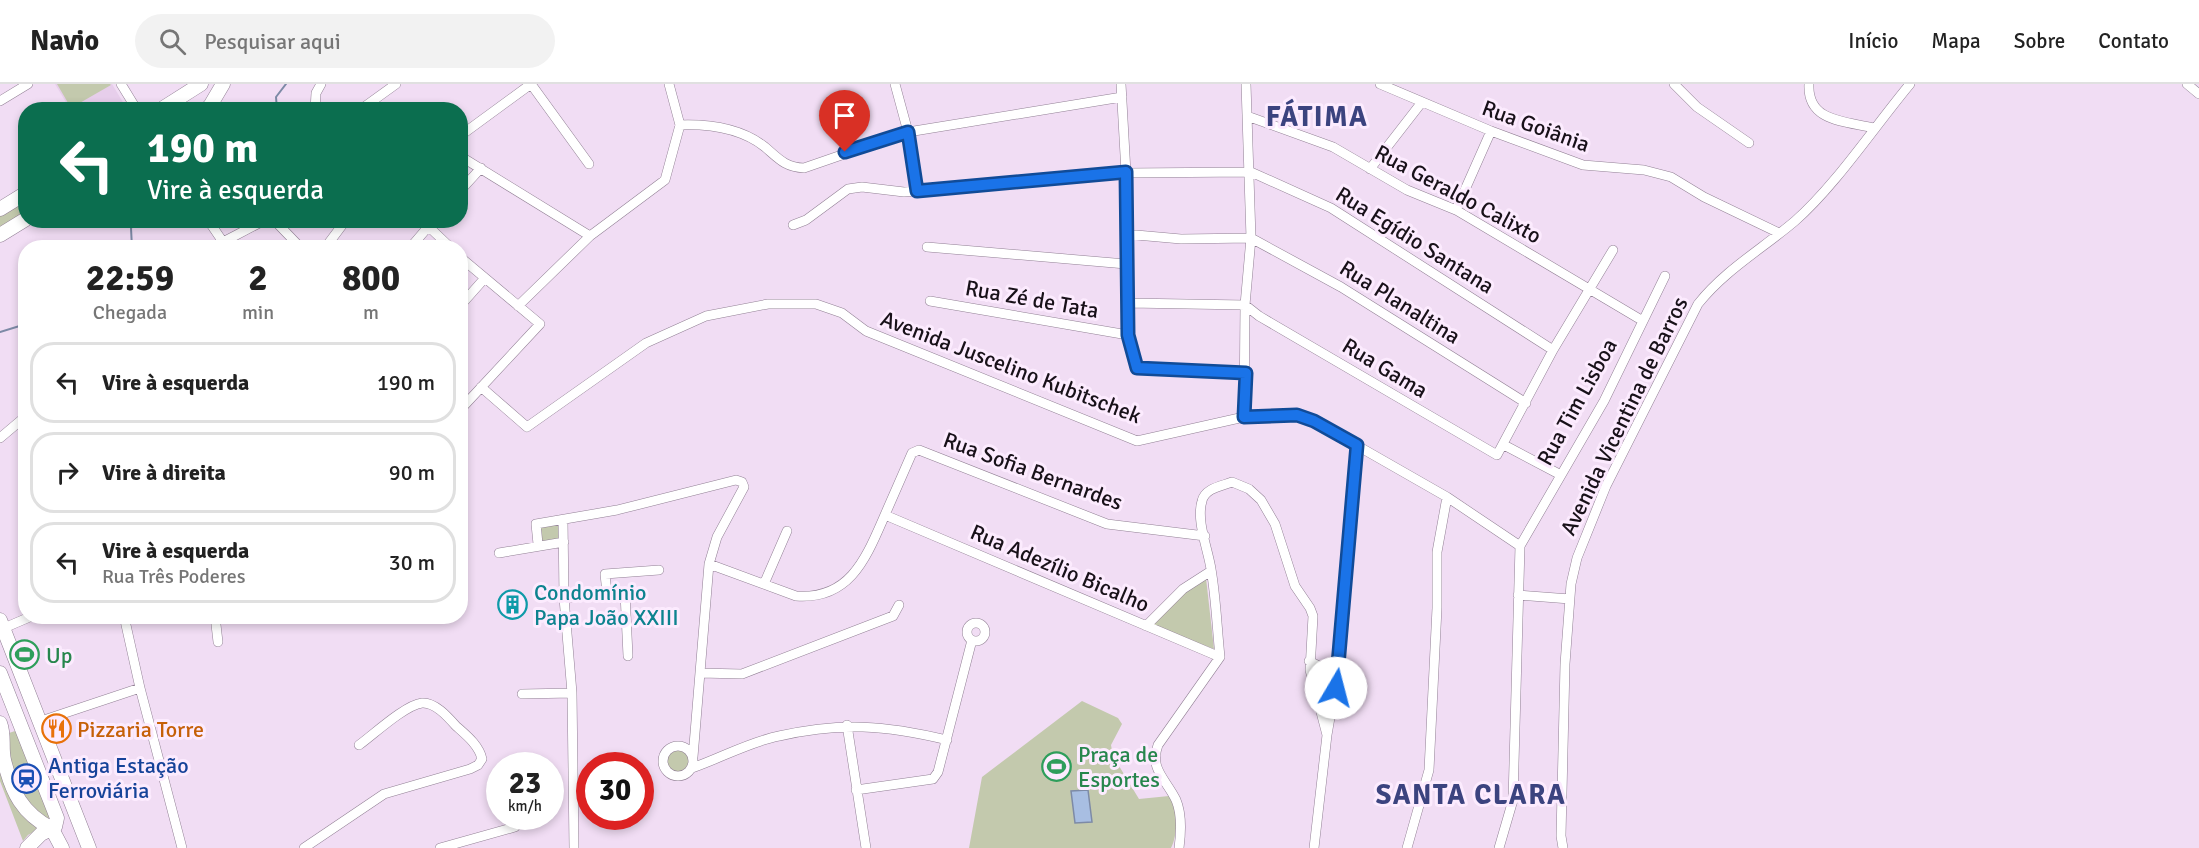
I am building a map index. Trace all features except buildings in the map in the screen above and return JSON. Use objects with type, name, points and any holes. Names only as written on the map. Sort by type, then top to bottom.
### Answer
[{"type":"street","points":[[0,101],[26,84]]},
{"type":"street","points":[[121,84],[132,102]]},
{"type":"street","points":[[212,102],[223,84]]},
{"type":"street","points":[[315,102],[316,93],[321,84]]},
{"type":"street","points":[[371,102],[396,84]]},
{"type":"street","points":[[468,130],[531,84],[589,164]]},
{"type":"street","points":[[518,306],[590,236],[665,180],[680,125],[669,84]]},
{"type":"street","points":[[895,84],[908,132],[917,191]]},
{"type":"street","points":[[1120,84],[1126,172],[1128,335],[1137,368],[1246,373]]},
{"type":"street","points":[[1244,417],[1245,305],[1251,238],[1251,172],[1246,84]]},
{"type":"street","name":"Rua Goiânia","points":[[1380,84],[1491,131],[1582,165],[1658,172],[1779,233]]},
{"type":"street","points":[[1674,84],[1697,107],[1749,143]]},
{"type":"street","points":[[1809,84],[1809,98],[1816,110],[1830,118],[1874,128]]},
{"type":"street","name":"Avenida Vicentina de Barros","points":[[1563,848],[1561,836],[1563,717],[1570,599],[1577,558],[1588,529],[1689,318],[1712,286],[1779,233],[1812,203],[1910,84]]},
{"type":"street","points":[[2187,84],[2199,94]]},
{"type":"street","points":[[172,102],[199,85],[206,102]]},
{"type":"street","points":[[680,125],[698,124],[724,129],[765,148],[789,167],[804,168],[908,132],[1122,97]]},
{"type":"street","points":[[1370,169],[1422,102]]},
{"type":"street","name":"Rua Geraldo Calixto","points":[[1247,116],[1333,147],[1407,190],[1456,210],[1644,321]]},
{"type":"street","points":[[1456,210],[1491,131]]},
{"type":"street","points":[[468,161],[590,236]]},
{"type":"street","points":[[468,182],[481,168]]},
{"type":"street","points":[[793,225],[806,220],[848,189],[862,187],[917,191],[1126,172],[1251,172]]},
{"type":"street","name":"Rua Egídio Santana","points":[[1251,172],[1331,208],[1553,350]]},
{"type":"street","points":[[0,208],[18,198]]},
{"type":"street","points":[[0,235],[18,224]]},
{"type":"street","points":[[230,240],[251,228]]},
{"type":"street","points":[[282,228],[293,240]]},
{"type":"street","points":[[417,240],[428,228]]},
{"type":"street","points":[[435,228],[445,240]]},
{"type":"street","points":[[1125,234],[1181,238],[1251,238]]},
{"type":"street","name":"Rua Planaltina","points":[[1251,238],[1341,286],[1526,403]]},
{"type":"street","points":[[927,247],[1126,264]]},
{"type":"street","points":[[1559,474],[1504,445],[1553,350],[1612,250]]},
{"type":"street","points":[[468,264],[540,324],[468,401]]},
{"type":"street","name":"Rua Tim Lisboa","points":[[1520,546],[1559,474],[1604,400],[1665,276]]},
{"type":"street","points":[[468,297],[484,279]]},
{"type":"street","name":"Rua Zé de Tata","points":[[930,301],[1128,335]]},
{"type":"street","points":[[1129,303],[1245,305]]},
{"type":"street","name":"Avenida Juscelino Kubitschek","points":[[481,387],[527,427],[646,343],[706,316],[768,304],[816,304],[843,313],[866,331],[1137,441],[1244,417],[1297,415],[1314,421],[1447,497],[1520,546]]},
{"type":"street","name":"Rua Gama","points":[[1245,305],[1259,316],[1493,455],[1497,455],[1504,445]]},
{"type":"street","points":[[0,438],[18,423]]},
{"type":"street","points":[[1314,848],[1327,735],[1340,660],[1357,445]]},
{"type":"street","name":"Rua Sofia Bernardes","points":[[885,515],[912,453],[919,450],[1107,524],[1204,537]]},
{"type":"street","points":[[538,544],[536,524],[617,510],[736,480],[742,482],[744,487],[717,537],[709,564],[692,768]]},
{"type":"street","points":[[1179,848],[1180,817],[1177,802],[1155,768],[1154,755],[1158,745],[1220,657],[1211,571],[1204,537],[1202,501],[1206,493],[1232,482],[1249,489],[1261,500],[1275,524],[1295,586],[1313,616],[1309,661],[1327,735]]},
{"type":"street","points":[[1407,848],[1428,771],[1438,542],[1447,497]]},
{"type":"street","points":[[709,564],[796,596],[808,597],[835,589],[850,579],[863,563],[885,515]]},
{"type":"street","name":"Rua Adezílio Bicalho","points":[[885,515],[1220,657]]},
{"type":"street","points":[[563,520],[564,598],[572,693],[574,848]]},
{"type":"street","points":[[764,584],[787,531]]},
{"type":"street","points":[[499,553],[538,544],[564,542]]},
{"type":"street","points":[[1499,848],[1513,800],[1520,546]]},
{"type":"street","points":[[607,592],[605,573],[659,570]]},
{"type":"street","points":[[1146,626],[1182,589],[1211,571]]},
{"type":"street","points":[[564,598],[607,592],[625,593],[628,656]]},
{"type":"street","points":[[1518,595],[1570,599]]},
{"type":"street","points":[[700,673],[742,674],[892,616],[899,605]]},
{"type":"street","points":[[18,620],[2,624],[88,848]]},
{"type":"street","points":[[126,624],[140,688],[183,848]]},
{"type":"street","points":[[216,624],[218,642]]},
{"type":"street","points":[[856,790],[933,779],[939,772],[972,640]]},
{"type":"street","points":[[1309,661],[1324,669],[1340,660]]},
{"type":"street","points":[[0,673],[57,818],[57,824],[41,834],[27,848]]},
{"type":"street","points":[[40,721],[140,688]]},
{"type":"street","points":[[1315,689],[1336,688]]},
{"type":"street","points":[[522,694],[572,693]]},
{"type":"street","points":[[304,848],[384,794],[478,765],[482,759],[474,744],[445,715],[432,705],[423,703],[406,710],[359,745]]},
{"type":"street","points":[[0,723],[4,733],[4,758],[23,810],[34,821],[52,829],[62,848]]},
{"type":"street","points":[[693,757],[687,749],[677,746],[668,751],[663,760],[666,770],[675,776],[685,775],[692,768],[777,736],[847,725],[912,732],[947,740]]},
{"type":"street","points":[[847,725],[866,848]]},
{"type":"street","points":[[440,848],[504,830]]},
{"type":"shaded area","points":[[55,84],[112,84],[123,102],[66,102]]},
{"type":"green space","points":[[57,84],[111,85],[81,102],[68,102]]},
{"type":"green space","points":[[18,202],[18,220],[0,231],[0,214]]},
{"type":"green space","points":[[560,523],[561,541],[540,542],[538,525]]},
{"type":"green space","points":[[1206,578],[1214,649],[1152,626],[1185,593]]},
{"type":"green space","points":[[1339,661],[1327,733],[1314,666]]},
{"type":"green space","name":"Praça de Esportes","points":[[1082,701],[1118,718],[1122,724],[1111,745],[1113,756],[1139,799],[1169,796],[1174,807],[1176,822],[1171,848],[969,848],[982,777]]},
{"type":"green space","points":[[21,729],[56,819],[28,835],[23,841],[0,781],[0,736]]},
{"type":"green space","points":[[678,749],[686,753],[690,761],[686,769],[678,773],[670,769],[666,761],[670,753]]},
{"type":"water","points":[[1088,790],[1092,822],[1075,823],[1071,791]]},
{"type":"waterway","points":[[276,102],[276,97],[286,84]]},
{"type":"waterway","points":[[131,228],[132,240]]},
{"type":"waterway","points":[[0,332],[18,326]]},
{"type":"place","name":"Condomínio Papa João XXIII","points":[[513,605]]},
{"type":"place","name":"Up","points":[[25,655]]},
{"type":"place","name":"Pizzaria Torre","points":[[56,729]]},
{"type":"place","name":"Praça de Esportes","points":[[1057,767]]},
{"type":"place","name":"Antiga Estação Ferroviária","points":[[27,778]]},
{"type":"district","name":"FÁTIMA","points":[[1317,117]]},
{"type":"district","name":"SANTA CLARA","points":[[1471,795]]},
{"type":"route","points":[[845,152],[908,132],[917,191],[1126,172],[1128,335],[1137,368],[1246,373],[1244,417],[1297,415],[1314,421],[1357,445],[1351,493],[1340,660],[1336,688]]}]
